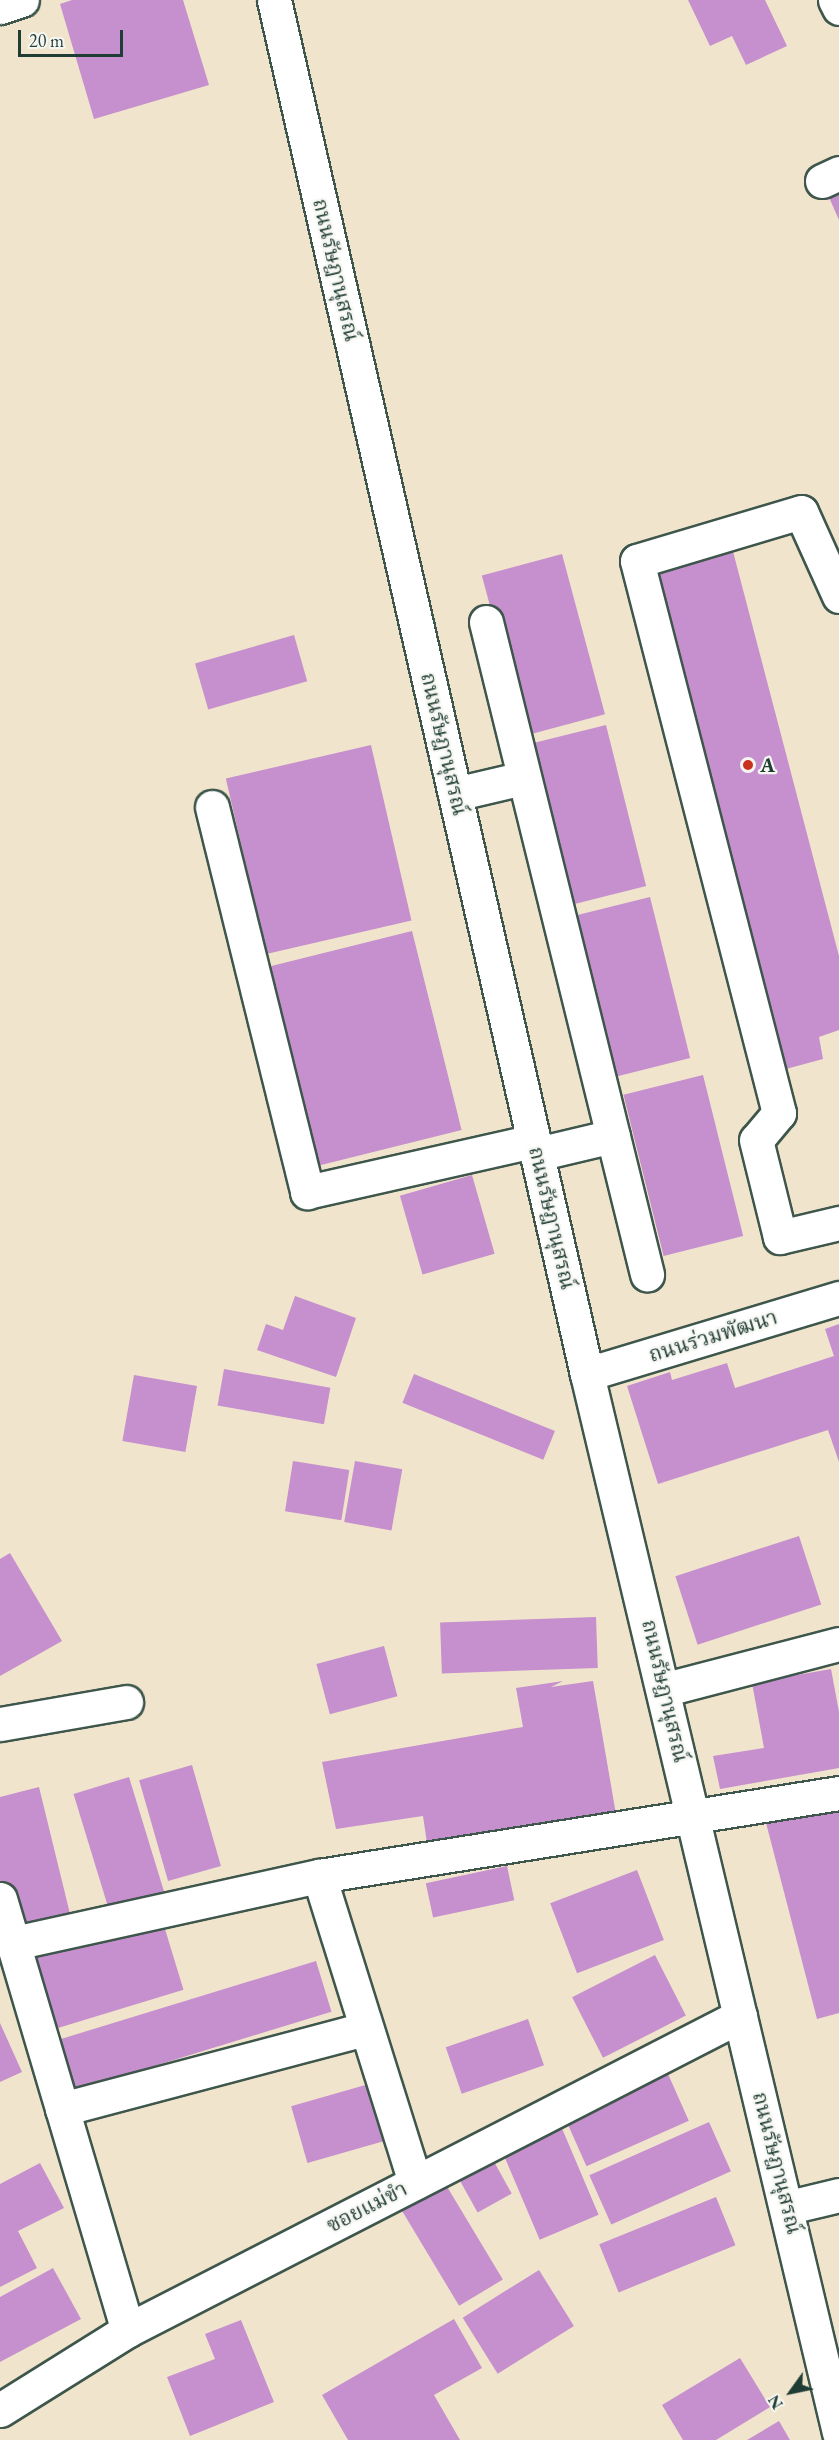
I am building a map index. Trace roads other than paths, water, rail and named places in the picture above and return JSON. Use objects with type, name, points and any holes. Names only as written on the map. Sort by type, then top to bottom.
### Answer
[{"type":"street","points":[[0,7],[22,0]]},
{"type":"street","name":"ถนนรัษฎานุสรณ์","points":[[274,0],[587,1374],[666,1689],[740,2016],[789,2207],[836,2407]]},
{"type":"street","points":[[835,0],[839,8]]},
{"type":"street","points":[[839,596],[801,512],[637,561],[780,1113],[756,1140],[780,1237],[839,1223]]},
{"type":"street","points":[[486,622],[647,1274]]},
{"type":"street","points":[[455,794],[523,778]]},
{"type":"street","points":[[212,807],[307,1192],[536,1147],[613,1136]]},
{"type":"street","name":"ถนนร่วมพัฒนา","points":[[587,1374],[839,1298]]},
{"type":"street","points":[[666,1689],[839,1644]]},
{"type":"street","points":[[0,1724],[126,1702]]},
{"type":"street","points":[[14,1943],[319,1876],[839,1793]]},
{"type":"street","points":[[319,1876],[364,2029],[415,2182]]},
{"type":"street","points":[[0,1899],[128,2330]]},
{"type":"street","name":"ซอยแม่ขำ","points":[[0,2410],[128,2330],[740,2016]]},
{"type":"street","points":[[62,2109],[364,2029]]},
{"type":"street","points":[[789,2207],[839,2195]]},
{"type":"place","name":"A","points":[[748,765]]}]
